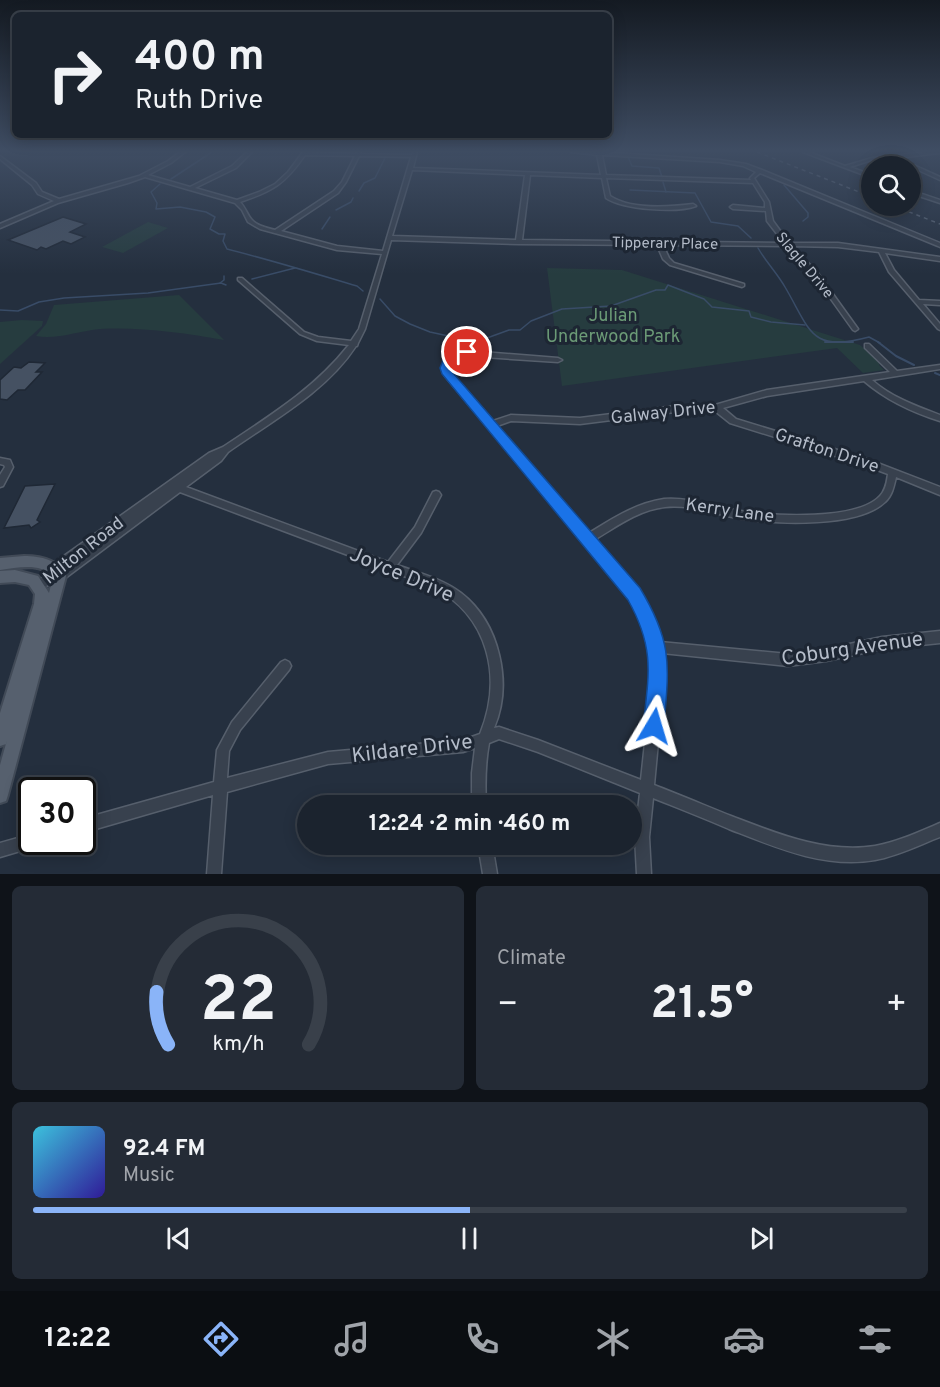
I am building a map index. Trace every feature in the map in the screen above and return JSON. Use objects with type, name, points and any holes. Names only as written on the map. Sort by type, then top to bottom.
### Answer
[{"type":"main road","points":[[0,564],[38,562],[57,572],[0,795]]},
{"type":"main road","points":[[0,577],[27,578],[38,584],[42,593],[41,604],[0,738]]},
{"type":"street","points":[[40,193],[59,201]]},
{"type":"street","points":[[0,226],[59,201],[88,193]]},
{"type":"street","points":[[205,193],[237,202],[244,209],[250,221],[258,227],[336,248],[385,253]]},
{"type":"street","points":[[237,202],[259,193]]},
{"type":"street","points":[[276,232],[335,193]]},
{"type":"street","name":"Milton Road","points":[[38,584],[176,485],[212,454],[225,450],[322,380],[339,363],[355,344],[364,322],[403,193]]},
{"type":"street","points":[[519,242],[525,193]]},
{"type":"street","points":[[607,193],[608,197],[619,204],[693,206]]},
{"type":"street","name":"Slagle Drive","points":[[761,193],[767,201],[770,221],[788,245],[815,273],[855,329]]},
{"type":"street","points":[[813,193],[940,245]]},
{"type":"street","points":[[921,195],[940,202]]},
{"type":"street","points":[[733,207],[768,210]]},
{"type":"street","name":"Tipperary Place","points":[[389,237],[519,242],[844,245],[940,259]]},
{"type":"street","points":[[659,243],[667,261],[677,267],[723,277],[742,285]]},
{"type":"street","points":[[881,250],[891,271],[940,328]]},
{"type":"street","points":[[240,279],[302,333],[317,339],[355,344]]},
{"type":"street","points":[[918,302],[940,303]]},
{"type":"street","points":[[867,346],[896,374]]},
{"type":"street","points":[[558,360],[458,351],[451,353],[446,368],[448,374],[490,425],[640,602],[652,628],[657,647],[659,687],[642,837],[644,874]]},
{"type":"street","name":"Galway Drive","points":[[490,425],[511,418],[580,421],[665,410],[717,408],[758,395],[940,367]]},
{"type":"street","points":[[866,378],[881,392],[940,418]]},
{"type":"street","name":"Grafton Drive","points":[[717,408],[734,421],[856,458],[940,491]]},
{"type":"street","points":[[0,461],[8,465],[2,479]]},
{"type":"street","name":"Kerry Lane","points":[[588,539],[642,508],[664,503],[688,504],[745,515],[772,517],[861,513],[877,505],[884,498],[893,472]]},
{"type":"street","name":"Joyce Drive","points":[[176,485],[436,584],[466,603],[479,622],[493,651],[498,680],[493,717],[484,740],[479,770],[479,795]]},
{"type":"street","points":[[390,567],[418,530],[436,495]]},
{"type":"street","name":"Coburg Avenue","points":[[657,647],[788,660],[826,656],[882,643],[940,637]]},
{"type":"street","points":[[214,874],[221,758],[236,726],[285,666]]},
{"type":"street","name":"Kildare Drive","points":[[96,822],[328,758],[463,746],[500,733],[778,841],[810,850],[838,854],[885,851],[940,830]]},
{"type":"street","points":[[0,850],[18,845]]},
{"type":"street","points":[[487,855],[490,874]]},
{"type":"green space","points":[[148,222],[168,228],[123,253],[102,247]]},
{"type":"green space","name":"Julian Underwood Park","points":[[547,268],[622,270],[860,345],[880,363],[879,365],[884,370],[863,373],[837,348],[562,386]]},
{"type":"green space","points":[[179,295],[224,340],[131,329],[100,329],[60,336],[36,336],[46,324],[54,305]]},
{"type":"green space","points":[[43,321],[42,326],[0,364],[0,322]]},
{"type":"building","points":[[63,217],[86,224],[70,232],[85,237],[71,244],[63,241],[46,249],[41,247],[37,250],[8,240]]},
{"type":"building","points":[[29,362],[45,363],[36,372],[42,372],[25,390],[18,390],[7,400],[0,399],[0,380],[14,367],[21,368]]},
{"type":"building","points":[[55,484],[37,520],[40,522],[31,528],[29,525],[4,528],[25,486]]},
{"type":"waterway","points":[[151,193],[157,203],[156,209],[180,207],[206,212],[215,217],[210,229],[219,234],[225,234],[223,241],[227,249],[357,286],[363,291]]},
{"type":"waterway","points":[[690,193],[695,193],[711,222],[738,226],[751,238]]},
{"type":"waterway","points":[[791,193],[808,213],[808,217],[803,221]]},
{"type":"waterway","points":[[336,210],[351,202],[353,198]]},
{"type":"waterway","points":[[322,229],[330,217]]},
{"type":"waterway","points":[[758,248],[782,282],[807,326],[823,340],[835,342]]},
{"type":"waterway","points":[[252,279],[295,268]]},
{"type":"waterway","points":[[220,283],[224,280],[224,276]]},
{"type":"waterway","points":[[0,310],[18,311],[39,302],[64,298],[148,293],[221,283],[226,285]]},
{"type":"waterway","points":[[476,342],[509,330],[520,330],[531,321],[562,309],[611,306],[656,290],[665,290],[668,285],[704,299],[712,307],[749,311],[751,317],[771,322],[805,325]]},
{"type":"waterway","points":[[380,299],[395,316],[410,324],[430,332],[476,342]]},
{"type":"waterway","points":[[835,342],[869,337],[880,343]]},
{"type":"waterway","points":[[825,342],[835,342]]},
{"type":"waterway","points":[[835,342],[853,342]]},
{"type":"waterway","points":[[878,342],[896,356],[914,365]]},
{"type":"waterway","points":[[935,373],[940,375]]},
{"type":"railway","points":[[920,216],[940,224]]},
{"type":"route","points":[[467,352],[451,353],[446,368],[448,374],[640,602],[652,628],[659,658],[659,687],[654,726]]}]
